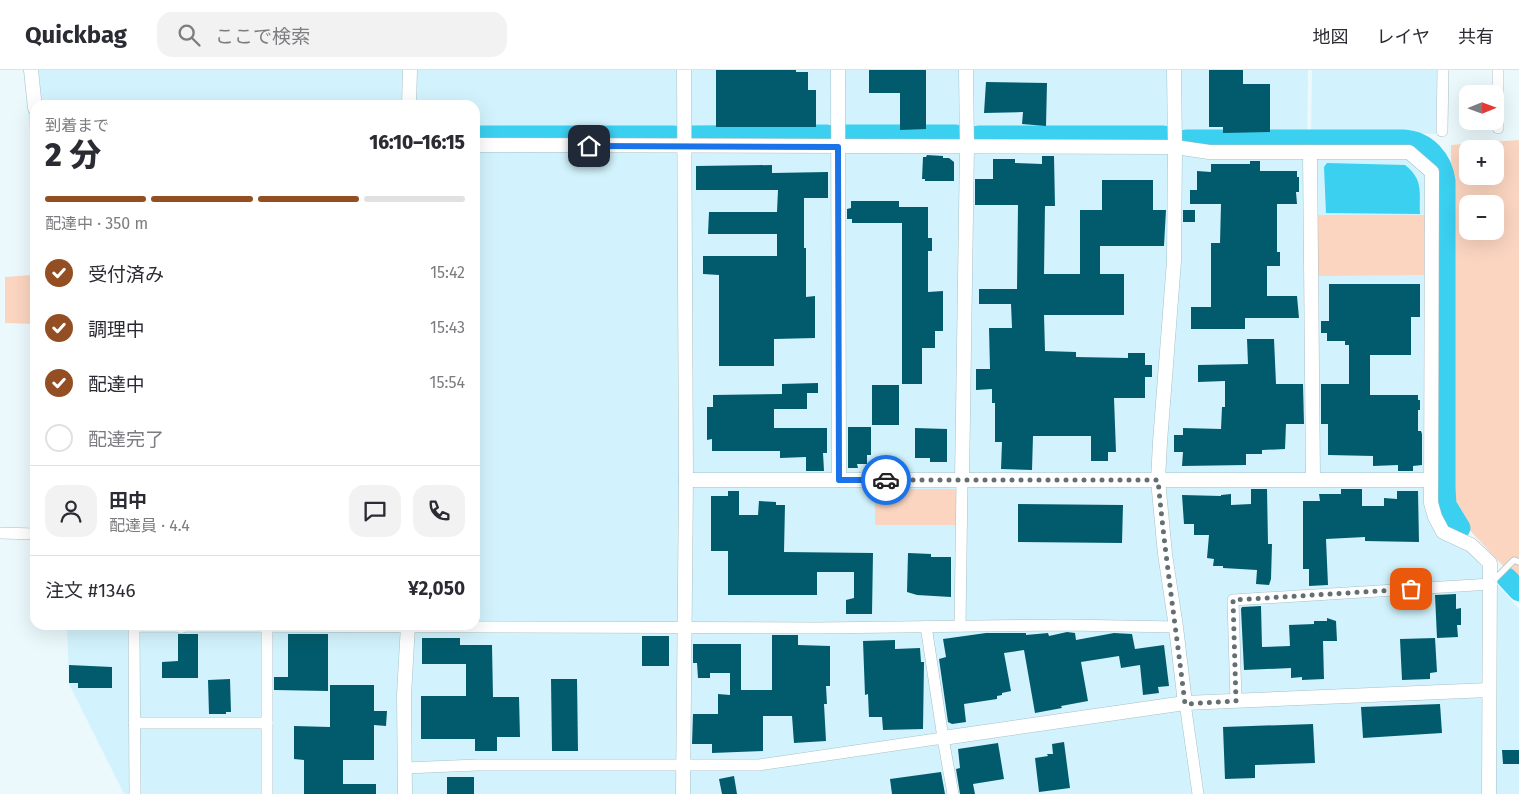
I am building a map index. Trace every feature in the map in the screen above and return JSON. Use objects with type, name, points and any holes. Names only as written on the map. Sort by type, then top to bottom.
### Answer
[{"type":"street","points":[[30,70],[34,100]]},
{"type":"street","points":[[409,100],[410,70]]},
{"type":"street","points":[[683,794],[686,480],[684,70]]},
{"type":"street","points":[[838,70],[839,480]]},
{"type":"street","points":[[960,626],[967,147],[966,70]]},
{"type":"street","points":[[1174,70],[1174,260],[1158,480],[1165,554],[1198,794]]},
{"type":"street","points":[[1442,70],[1442,131]]},
{"type":"street","points":[[1498,70],[1498,85]]},
{"type":"street","points":[[480,145],[1174,147],[1209,152],[1409,152],[1432,172],[1431,503],[1435,517],[1443,532],[1471,545],[1490,563],[1490,794]]},
{"type":"street","points":[[1310,152],[1314,479]]},
{"type":"street","points":[[686,480],[1430,480]]},
{"type":"street","points":[[0,533],[30,534]]},
{"type":"street","points":[[1236,701],[1233,600],[1490,584]]},
{"type":"street","points":[[480,626],[1176,627]]},
{"type":"street","points":[[926,626],[953,794]]},
{"type":"street","points":[[133,630],[135,794]]},
{"type":"street","points":[[267,630],[267,794]]},
{"type":"street","points":[[405,794],[404,695],[408,630]]},
{"type":"street","points":[[405,768],[477,765],[759,764],[1185,704],[1489,690]]},
{"type":"street","points":[[134,723],[267,722]]},
{"type":"lane","points":[[1490,584],[1514,560],[1519,562]]},
{"type":"shaded area","points":[[23,70],[1308,70],[1307,157],[1403,158],[1420,167],[1427,178],[1426,384],[1440,534],[1448,543],[1464,548],[1470,553],[1519,609],[1519,794],[124,794],[69,684],[67,630],[480,630],[480,100],[30,100],[30,131]]},
{"type":"shaded area","points":[[1312,70],[1437,70],[1436,134],[1311,133]]},
{"type":"shaded area","points":[[1519,140],[1519,583],[1465,525],[1451,505],[1451,145],[1459,144],[1459,185],[1504,185],[1504,141]]},
{"type":"shaded area","points":[[1318,215],[1426,215],[1425,275],[1318,276]]},
{"type":"shaded area","points":[[30,275],[30,324],[5,323],[5,277]]},
{"type":"shaded area","points":[[875,489],[956,489],[956,525],[875,525]]},
{"type":"water","points":[[1327,163],[1405,165],[1418,181],[1420,214],[1326,213],[1324,167]]},
{"type":"building","points":[[716,70],[796,70],[796,72],[808,72],[808,90],[816,90],[816,127],[716,127]]},
{"type":"building","points":[[869,70],[926,70],[926,129],[900,130],[900,93],[869,93]]},
{"type":"building","points":[[1209,70],[1243,70],[1243,84],[1270,84],[1270,132],[1223,133],[1223,127],[1209,127]]},
{"type":"building","points":[[986,82],[1047,83],[1046,126],[1022,124],[1023,112],[984,113]]},
{"type":"building","points":[[927,155],[943,156],[943,158],[949,158],[954,162],[954,181],[925,181],[925,179],[922,179],[923,157]]},
{"type":"building","points":[[1042,156],[1054,156],[1055,206],[1045,206],[1044,274],[1080,274],[1080,210],[1102,210],[1102,180],[1153,180],[1153,210],[1166,210],[1164,246],[1100,246],[1100,274],[1124,274],[1124,315],[1044,315],[1045,351],[1076,352],[1076,357],[1128,358],[1128,353],[1145,353],[1145,365],[1152,365],[1152,377],[1145,377],[1145,398],[1114,398],[1116,452],[1108,452],[1108,461],[1091,461],[1091,436],[1033,436],[1032,470],[1001,469],[1002,442],[995,442],[995,403],[992,403],[992,389],[976,390],[976,369],[990,369],[989,328],[1012,328],[1011,304],[979,304],[979,289],[1017,289],[1018,205],[975,205],[975,179],[993,179],[993,159],[1015,159],[1015,163],[1042,164]]},
{"type":"building","points":[[1250,161],[1260,161],[1260,171],[1297,171],[1297,177],[1299,177],[1299,192],[1296,192],[1297,204],[1277,204],[1277,252],[1280,252],[1280,266],[1267,266],[1267,296],[1297,296],[1299,318],[1245,318],[1245,329],[1191,329],[1191,307],[1211,307],[1211,243],[1220,243],[1221,204],[1190,204],[1190,190],[1197,190],[1197,171],[1211,172],[1211,164],[1250,164]]},
{"type":"building","points":[[772,165],[772,173],[828,172],[828,198],[804,198],[806,297],[815,296],[815,338],[774,339],[774,366],[719,366],[719,275],[703,274],[703,256],[777,256],[777,234],[708,234],[709,212],[777,212],[778,190],[696,190],[696,166]]},
{"type":"building","points":[[851,201],[899,201],[899,207],[928,207],[928,238],[932,238],[932,251],[928,251],[928,292],[943,291],[943,331],[935,331],[935,348],[922,348],[922,384],[902,384],[902,223],[852,223],[852,219],[847,219],[847,209],[851,208]]},
{"type":"building","points":[[1183,210],[1195,210],[1195,222],[1183,222]]},
{"type":"building","points":[[1329,284],[1420,284],[1420,317],[1411,317],[1411,355],[1370,355],[1370,395],[1418,395],[1418,400],[1420,400],[1418,431],[1421,431],[1422,434],[1422,465],[1413,466],[1413,471],[1398,471],[1398,465],[1373,466],[1373,456],[1328,455],[1328,424],[1321,424],[1321,384],[1349,384],[1349,345],[1345,345],[1345,341],[1327,341],[1327,333],[1321,333],[1321,321],[1329,321]]},
{"type":"building","points":[[1247,339],[1274,339],[1276,384],[1303,384],[1304,424],[1286,424],[1285,449],[1262,450],[1262,454],[1246,454],[1246,465],[1182,466],[1183,452],[1174,452],[1174,435],[1183,435],[1183,428],[1221,429],[1222,407],[1225,407],[1225,381],[1198,382],[1198,365],[1248,364]]},
{"type":"building","points":[[818,383],[818,393],[807,393],[807,409],[774,409],[774,428],[827,428],[827,453],[823,453],[824,471],[806,471],[806,457],[780,458],[780,451],[712,451],[712,439],[707,440],[707,407],[713,407],[713,395],[782,394],[782,384]]},
{"type":"building","points":[[872,385],[899,385],[899,425],[872,425]]},
{"type":"building","points":[[848,427],[871,427],[871,455],[867,455],[867,464],[857,464],[858,468],[848,468]]},
{"type":"building","points":[[915,428],[947,429],[947,462],[930,462],[930,458],[915,458]]},
{"type":"building","points":[[1251,489],[1267,489],[1268,544],[1272,544],[1271,579],[1269,585],[1256,584],[1257,570],[1213,566],[1214,559],[1207,558],[1209,535],[1194,535],[1194,524],[1184,524],[1182,495],[1221,496],[1231,494],[1231,505],[1251,504]]},
{"type":"building","points":[[1341,489],[1362,489],[1362,506],[1384,506],[1384,498],[1397,499],[1397,491],[1418,491],[1419,542],[1365,541],[1365,537],[1326,539],[1328,585],[1309,586],[1309,569],[1303,569],[1303,501],[1320,501],[1319,494],[1341,494]]},
{"type":"building","points":[[728,491],[739,491],[739,515],[758,515],[759,501],[776,502],[776,505],[785,505],[784,552],[873,553],[872,614],[846,614],[846,600],[854,598],[854,572],[817,572],[817,595],[728,595],[728,551],[711,551],[711,496],[728,496]]},
{"type":"building","points":[[1018,504],[1123,505],[1122,543],[1018,542]]},
{"type":"building","points":[[908,553],[931,554],[931,557],[951,557],[951,597],[917,595],[907,592]]},
{"type":"building","points":[[1456,594],[1456,609],[1461,608],[1461,625],[1457,625],[1458,637],[1437,638],[1435,595]]},
{"type":"building","points":[[1261,606],[1262,647],[1290,646],[1289,625],[1314,624],[1314,621],[1327,621],[1327,618],[1336,621],[1337,641],[1323,641],[1324,679],[1302,680],[1302,677],[1291,678],[1291,668],[1244,670],[1241,609],[1242,607]]},
{"type":"building","points":[[1067,632],[1075,633],[1076,640],[1114,633],[1132,634],[1135,649],[1164,645],[1169,686],[1158,687],[1159,693],[1143,695],[1140,665],[1121,668],[1119,656],[1081,662],[1088,701],[1035,713],[1024,650],[1004,653],[1011,691],[1002,693],[1002,695],[997,696],[997,699],[964,704],[966,722],[952,724],[948,722],[939,659],[946,657],[943,639],[986,633],[1026,633],[1026,635],[1048,633],[1049,636]]},
{"type":"building","points":[[178,634],[198,634],[198,678],[162,678],[162,662],[178,661]]},
{"type":"building","points":[[288,634],[328,634],[328,691],[274,690],[274,677],[288,677]]},
{"type":"building","points":[[772,635],[798,635],[798,645],[830,646],[830,686],[826,686],[827,704],[824,704],[826,741],[794,743],[792,716],[763,716],[763,751],[712,753],[712,744],[692,744],[693,714],[718,714],[718,694],[730,695],[730,673],[710,673],[710,678],[698,678],[697,663],[693,663],[693,644],[741,644],[741,690],[772,690]]},
{"type":"building","points":[[642,636],[669,636],[669,666],[642,666]]},
{"type":"building","points":[[422,638],[460,638],[460,645],[492,645],[493,697],[519,697],[520,737],[497,737],[497,751],[475,751],[475,739],[421,739],[421,696],[466,696],[466,664],[422,664]]},
{"type":"building","points":[[1435,638],[1437,672],[1430,673],[1430,679],[1402,680],[1400,639]]},
{"type":"building","points":[[895,640],[895,649],[920,648],[921,662],[924,662],[923,729],[883,730],[882,717],[869,717],[868,694],[865,695],[863,641]]},
{"type":"building","points":[[69,665],[112,667],[112,688],[78,688],[78,683],[69,683]]},
{"type":"building","points":[[230,679],[231,712],[226,712],[226,714],[209,714],[208,680]]},
{"type":"building","points":[[551,679],[577,679],[578,751],[552,751]]},
{"type":"building","points":[[330,685],[374,685],[374,711],[387,711],[386,726],[374,725],[374,760],[343,760],[343,784],[376,784],[376,794],[304,794],[304,760],[294,759],[294,726],[330,727]]},
{"type":"building","points":[[1440,704],[1442,733],[1363,738],[1361,707]]},
{"type":"building","points":[[1313,724],[1315,763],[1255,765],[1255,778],[1225,779],[1223,727]]},
{"type":"building","points":[[1064,742],[1070,788],[1039,792],[1035,758],[1053,754],[1052,744]]},
{"type":"building","points":[[998,743],[1004,779],[973,784],[975,794],[960,794],[956,769],[960,768],[958,749]]},
{"type":"building","points":[[1502,750],[1519,750],[1519,764],[1503,764]]},
{"type":"building","points":[[941,772],[945,794],[892,794],[890,779]]},
{"type":"building","points":[[734,776],[737,794],[722,794],[719,779]]},
{"type":"building","points":[[447,777],[474,777],[474,794],[447,794]]},
{"type":"waterway","points":[[689,136],[827,135]]},
{"type":"waterway","points":[[843,135],[956,135]]},
{"type":"waterway","points":[[480,136],[674,136]]},
{"type":"waterway","points":[[978,136],[1164,136]]},
{"type":"waterway","points":[[1186,140],[1404,140],[1420,144],[1437,159],[1445,181],[1446,505],[1460,528]]},
{"type":"waterway","points":[[1507,578],[1519,591]]},
{"type":"way so far","points":[[886,480],[1158,480],[1165,554],[1185,704],[1236,701],[1233,600],[1411,589]]},
{"type":"route","points":[[589,146],[838,147],[839,480],[886,480]]}]
